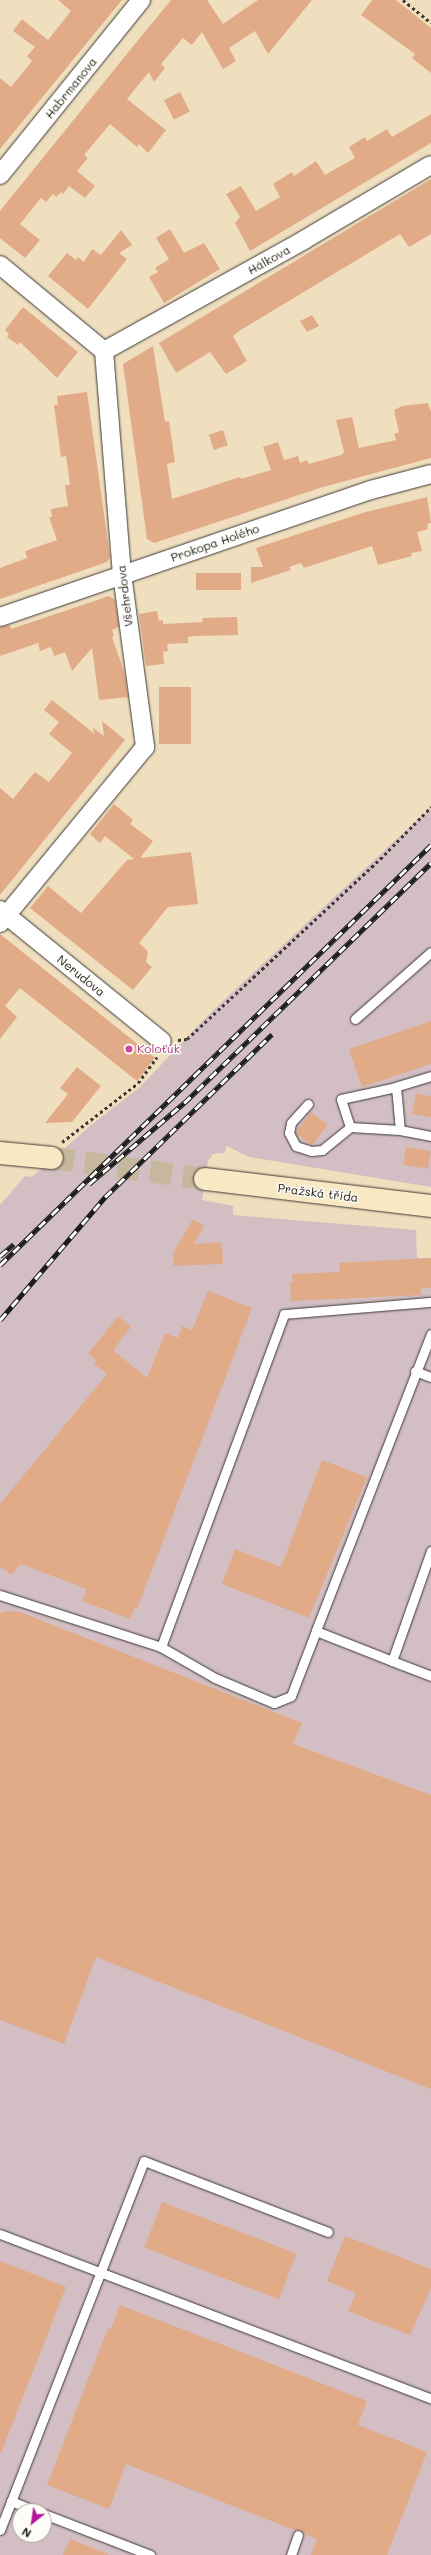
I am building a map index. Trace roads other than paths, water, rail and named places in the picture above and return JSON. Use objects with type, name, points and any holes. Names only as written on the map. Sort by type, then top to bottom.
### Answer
[{"type":"street","name":"Habrmanova","points":[[0,175],[141,0]]},
{"type":"street","name":"Hálkova","points":[[104,352],[304,240],[431,165]]},
{"type":"street","points":[[0,265],[104,352]]},
{"type":"street","name":"Všehrdova","points":[[2,916],[145,747],[122,574],[104,352]]},
{"type":"street","name":"Prokopa Holého","points":[[0,617],[371,490],[431,474]]},
{"type":"street","name":"Nerudova","points":[[2,916],[162,1041]]},
{"type":"street","points":[[0,1153],[52,1158]]},
{"type":"street","name":"Pražská třída","points":[[205,1179],[431,1206]]},
{"type":"lane","points":[[355,1019],[431,952]]},
{"type":"lane","points":[[350,1127],[341,1099],[396,1087],[431,1076]]},
{"type":"lane","points":[[396,1087],[400,1130]]},
{"type":"lane","points":[[308,1104],[291,1122],[289,1133],[296,1146],[311,1151],[322,1150],[350,1127],[400,1130],[431,1136]]},
{"type":"lane","points":[[161,1647],[284,1314],[431,1302]]},
{"type":"lane","points":[[0,1595],[161,1647],[215,1678],[274,1703],[291,1696],[415,1371],[431,1334]]},
{"type":"lane","points":[[415,1371],[431,1377]]},
{"type":"lane","points":[[392,1661],[431,1551]]},
{"type":"lane","points":[[316,1631],[431,1676]]},
{"type":"lane","points":[[0,2530],[144,2160],[328,2232]]},
{"type":"lane","points":[[0,2234],[431,2399]]},
{"type":"lane","points":[[52,2517],[150,2555]]},
{"type":"lane","points":[[291,2555],[298,2535]]},
{"type":"tunnel","points":[[52,1158],[205,1179]]},
{"type":"railway","points":[[0,1265],[431,845]]},
{"type":"railway","points":[[89,1184],[184,1103],[431,863]]},
{"type":"railway","points":[[0,1320],[105,1197],[272,1034]]},
{"type":"railway","points":[[0,1256],[14,1244]]},
{"type":"place","name":"Koloťuk","points":[[129,1049]]}]
